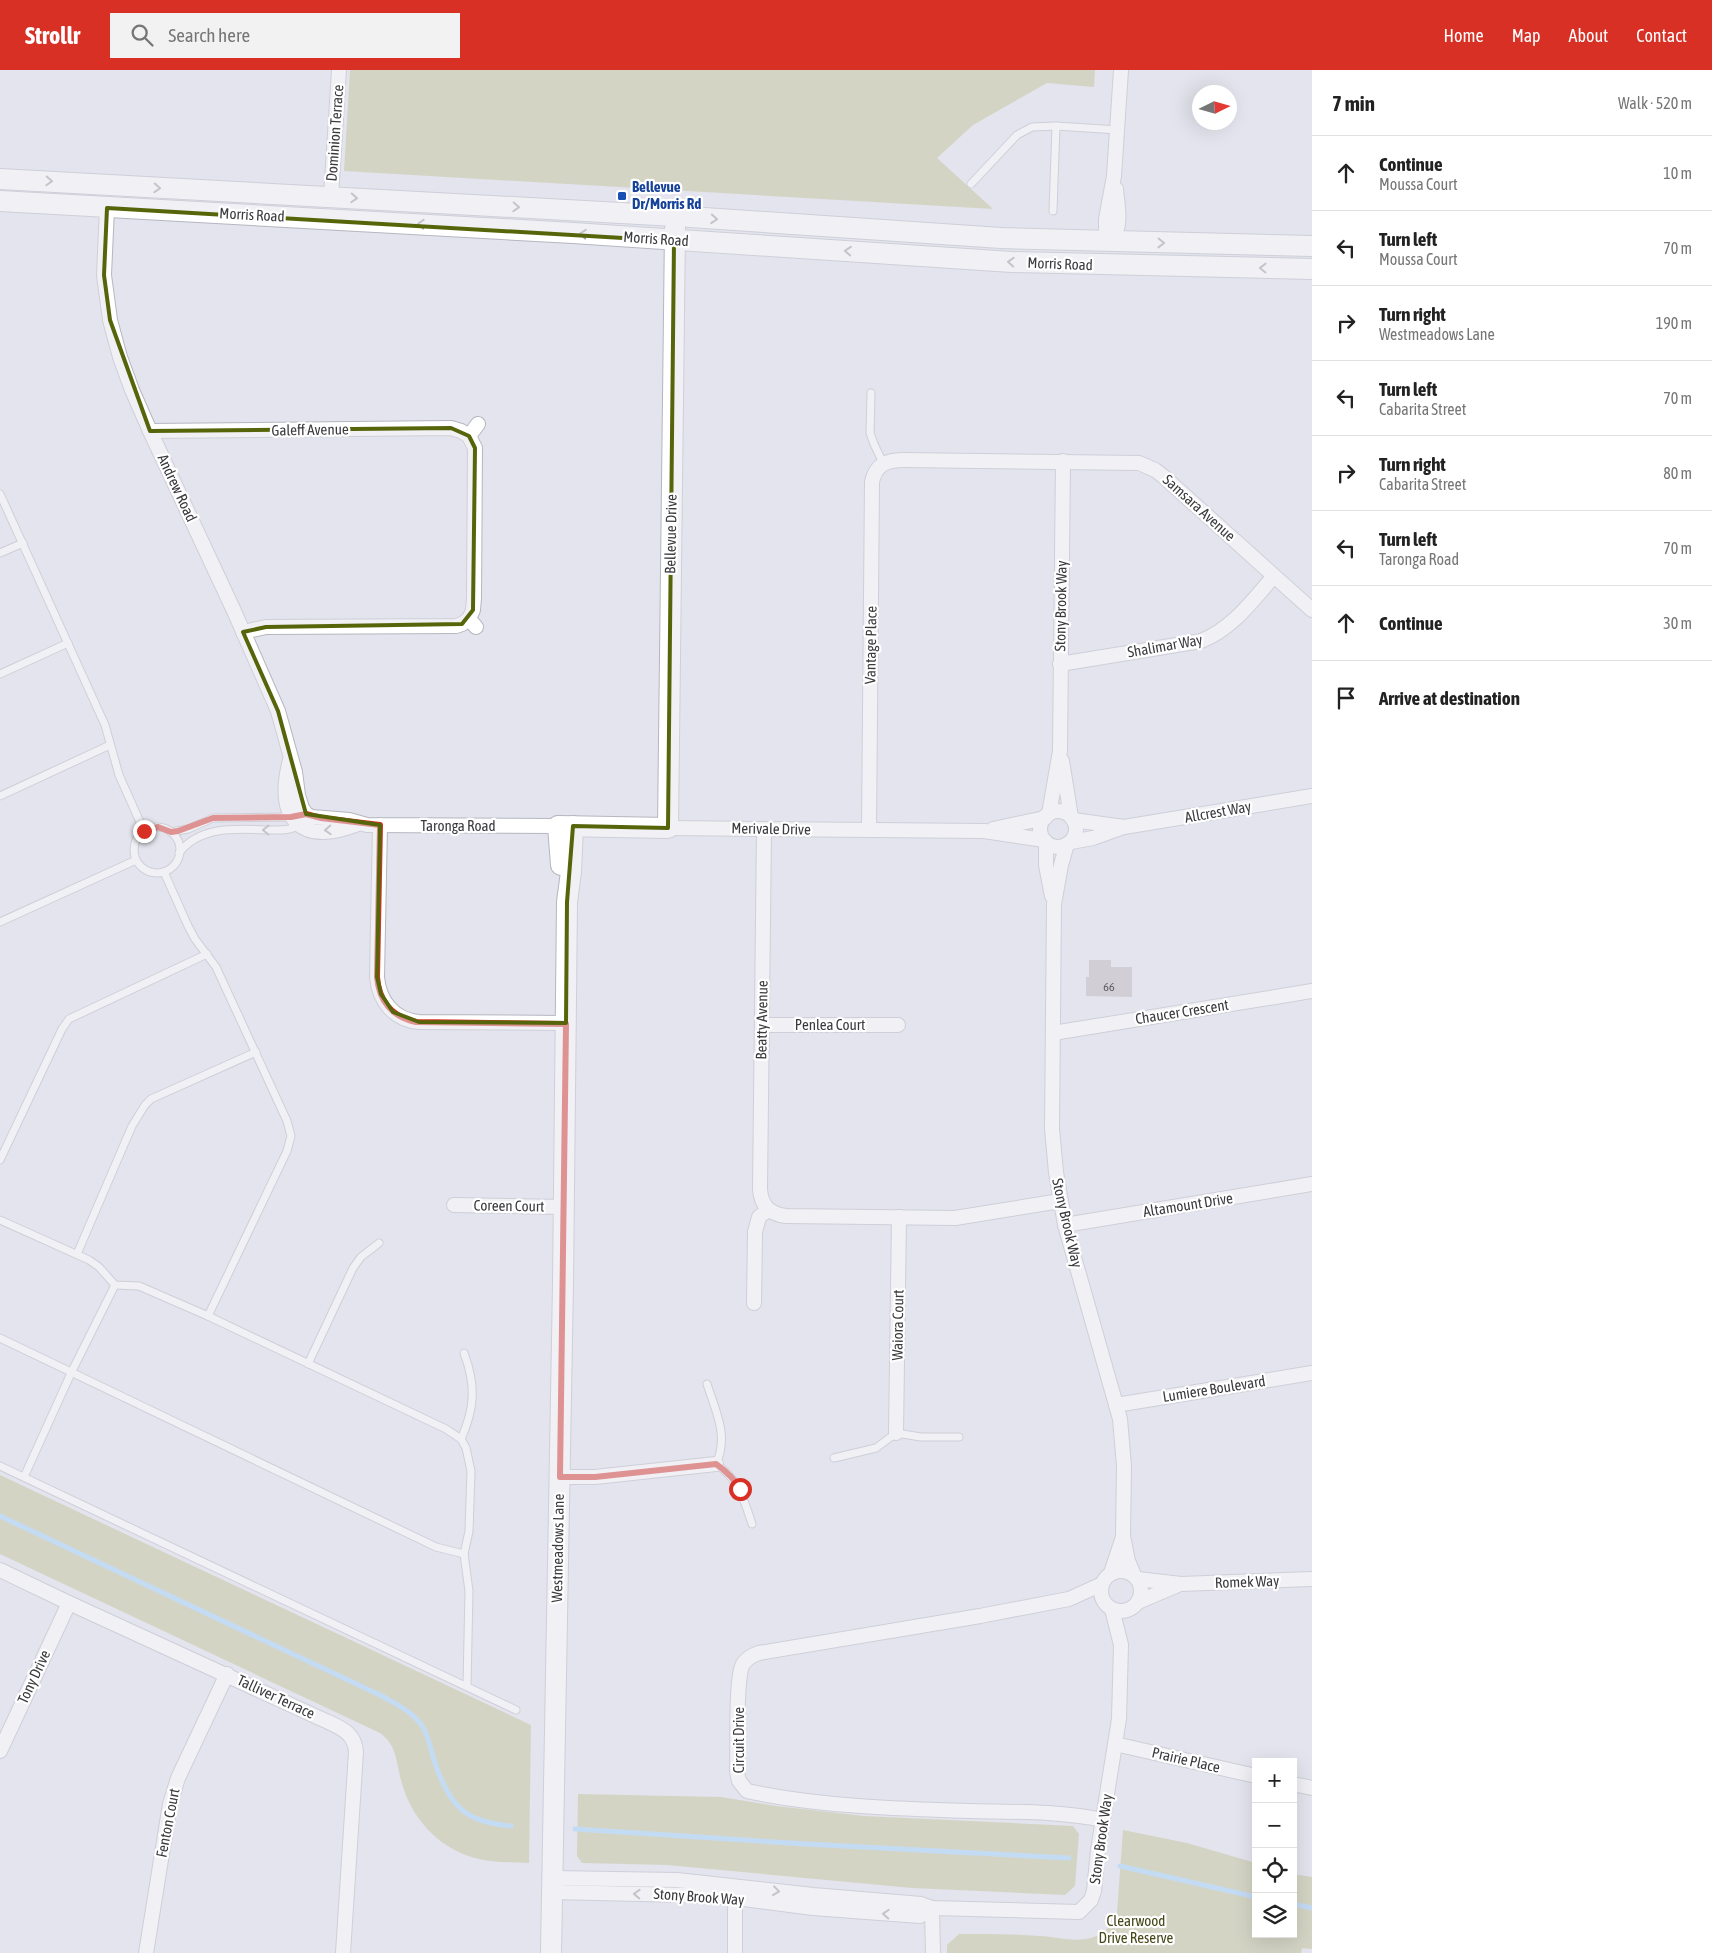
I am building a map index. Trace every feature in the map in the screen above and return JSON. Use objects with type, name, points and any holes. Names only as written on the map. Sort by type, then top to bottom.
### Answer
[{"type":"street","name":"Dominion Terrace","points":[[331,197],[339,70]]},
{"type":"street","points":[[1111,70],[1118,104]]},
{"type":"street","points":[[1112,266],[1112,242],[1119,229],[1114,176],[1121,70]]},
{"type":"street","name":"Morris Road","points":[[0,178],[675,216],[1001,238],[1312,246]]},
{"type":"street","points":[[107,208],[108,185]]},
{"type":"street","points":[[330,219],[331,197]]},
{"type":"street","name":"Morris Road","points":[[0,201],[330,219],[1012,262],[1112,266],[1312,269]]},
{"type":"street","name":"Andrew Road","points":[[107,208],[104,275],[110,320],[120,357],[150,431],[278,711],[295,772],[300,802],[298,819]]},
{"type":"street","name":"Bellevue Drive","points":[[668,828],[675,216]]},
{"type":"street","points":[[243,632],[266,627],[456,626],[472,623],[474,598],[475,448],[469,436],[478,424]]},
{"type":"street","name":"Galeff Avenue","points":[[150,431],[451,428],[461,430],[469,436]]},
{"type":"street","points":[[883,463],[905,460],[1063,461]]},
{"type":"street","name":"Samsara Avenue","points":[[1063,461],[1129,462],[1139,463],[1155,470],[1312,610]]},
{"type":"street","name":"Stony Brook Way","points":[[1063,461],[1060,751],[1072,818]]},
{"type":"street","name":"Vantage Place","points":[[869,830],[872,482],[875,472],[883,463]]},
{"type":"street","name":"Shalimar Way","points":[[1060,664],[1201,641],[1214,636],[1226,628],[1274,576]]},
{"type":"street","name":"Stony Brook Way","points":[[1047,816],[1060,751]]},
{"type":"street","name":"Allcrest Way","points":[[1069,843],[1093,838],[1124,827],[1312,796]]},
{"type":"street","points":[[1060,811],[1072,818],[1076,831],[1069,843],[1056,847],[1045,841],[1041,828],[1047,816],[1060,811]]},
{"type":"street","name":"Merivale Drive","points":[[984,831],[1047,816]]},
{"type":"street","name":"Allcrest Way","points":[[1072,818],[1124,827]]},
{"type":"street","name":"Taronga Road","points":[[298,819],[349,820],[358,824],[380,825],[566,826]]},
{"type":"street","points":[[380,825],[377,977],[381,994],[392,1012],[416,1022],[566,1024]]},
{"type":"street","name":"Merivale Drive","points":[[566,826],[984,831],[1045,841]]},
{"type":"street","name":"Westmeadows Lane","points":[[551,1953],[564,1207],[566,902],[571,872],[566,826]]},
{"type":"street","name":"Beatty Avenue","points":[[764,829],[760,1189],[763,1202],[768,1210]]},
{"type":"street","name":"Stony Brook Way","points":[[1045,841],[1046,865],[1054,904]]},
{"type":"street","name":"Stony Brook Way","points":[[1069,843],[1061,865],[1054,904],[1053,1151],[1065,1225],[1116,1405],[1123,1446],[1123,1536],[1128,1560],[1136,1577]]},
{"type":"street","name":"Chaucer Crescent","points":[[1053,1033],[1312,991]]},
{"type":"street","name":"Penlea Court","points":[[762,1025],[898,1025]]},
{"type":"street","name":"Altamount Drive","points":[[1065,1225],[1312,1184]]},
{"type":"street","points":[[754,1304],[755,1232],[759,1217],[768,1210],[778,1215],[786,1216],[955,1218],[1060,1201]]},
{"type":"street","name":"Coreen Court","points":[[454,1205],[564,1207]]},
{"type":"street","name":"Waiora Court","points":[[896,1433],[899,1217]]},
{"type":"street","name":"Lumiere Boulevard","points":[[1116,1405],[1312,1373]]},
{"type":"street","points":[[560,1477],[595,1477],[716,1464]]},
{"type":"street","name":"Stony Brook Way","points":[[1106,1579],[1123,1536]]},
{"type":"street","name":"Talliver Terrace","points":[[0,1570],[347,1731],[354,1740],[356,1752],[343,1953]]},
{"type":"street","points":[[1123,1570],[1136,1577],[1142,1590],[1136,1604],[1123,1611],[1109,1606],[1102,1594],[1106,1579],[1123,1570]]},
{"type":"street","name":"Romek Way","points":[[1136,1577],[1181,1584],[1273,1582],[1312,1578]]},
{"type":"street","name":"Circuit Drive","points":[[1103,1820],[1057,1814],[937,1810],[792,1800],[747,1791],[739,1781],[737,1772],[739,1678],[744,1663],[749,1657],[759,1652],[980,1616],[1069,1599],[1106,1579]]},
{"type":"street","name":"Romek Way","points":[[1136,1604],[1181,1584]]},
{"type":"street","name":"Circuit Drive","points":[[1069,1599],[1109,1606]]},
{"type":"street","name":"Tony Drive","points":[[0,1752],[69,1603]]},
{"type":"street","name":"Stony Brook Way","points":[[1121,1645],[1136,1604]]},
{"type":"street","name":"Stony Brook Way","points":[[552,1885],[684,1895],[735,1892],[812,1895],[921,1904],[932,1908],[1079,1912],[1091,1900],[1094,1891],[1098,1850],[1116,1744],[1120,1704],[1121,1645],[1109,1606]]},
{"type":"street","name":"Fenton Court","points":[[146,1953],[170,1804],[178,1778],[227,1674]]},
{"type":"street","name":"Prairie Place","points":[[1116,1744],[1252,1775]]},
{"type":"street","points":[[1297,1785],[1312,1788]]},
{"type":"street","points":[[735,1892],[735,1953]]},
{"type":"street","points":[[932,1908],[933,1953]]},
{"type":"lane","points":[[971,184],[1017,135],[1032,127],[1056,126],[1118,130]]},
{"type":"lane","points":[[1053,211],[1056,126]]},
{"type":"lane","points":[[871,393],[870,432],[883,463]]},
{"type":"lane","points":[[0,494],[105,725],[120,775],[144,831]]},
{"type":"lane","points":[[0,553],[22,543]]},
{"type":"lane","points":[[0,674],[68,643]]},
{"type":"lane","points":[[0,796],[110,745]]},
{"type":"lane","name":"Taronga Road","points":[[171,832],[188,829],[213,818],[298,819]]},
{"type":"lane","name":"Taronga Road","points":[[179,853],[185,845],[218,830],[284,830],[298,819]]},
{"type":"lane","points":[[158,827],[171,832],[179,844],[179,853],[174,864],[164,872],[148,871],[136,860],[135,844],[138,836],[144,831],[158,827]]},
{"type":"lane","points":[[0,922],[136,860]]},
{"type":"lane","points":[[164,872],[195,939],[216,967],[290,1130],[290,1143],[208,1316]]},
{"type":"lane","points":[[0,1160],[62,1029],[69,1019],[207,954]]},
{"type":"lane","points":[[77,1254],[132,1126],[145,1105],[151,1099],[256,1052]]},
{"type":"lane","points":[[0,1220],[77,1254],[99,1267],[116,1285],[139,1286],[208,1316],[446,1429],[461,1439],[466,1448],[471,1471],[470,1524],[464,1554],[469,1590],[467,1686]]},
{"type":"lane","points":[[308,1364],[353,1268],[361,1257],[379,1244]]},
{"type":"lane","points":[[24,1477],[72,1371],[116,1285]]},
{"type":"lane","points":[[0,1338],[436,1547],[464,1554]]},
{"type":"lane","points":[[461,1439],[472,1412],[473,1402],[472,1380],[464,1353]]},
{"type":"lane","points":[[708,1384],[723,1438],[722,1451],[716,1464],[726,1470],[736,1481],[752,1524]]},
{"type":"lane","points":[[834,1458],[876,1448],[896,1433],[921,1437],[959,1437]]},
{"type":"lane","points":[[0,1466],[516,1710]]},
{"type":"highlighted area","points":[[107,208],[674,241],[668,828],[573,826],[567,902],[566,1023],[419,1022],[393,1012],[381,994],[377,977],[380,825],[306,814],[278,711],[243,632],[266,627],[462,624],[473,610],[475,448],[469,436],[451,428],[150,431],[110,320],[104,275]]},
{"type":"green space","points":[[350,70],[1095,70],[1094,87],[1047,83],[973,125],[937,158],[993,209],[344,171]]},
{"type":"green space","points":[[0,1475],[531,1725],[529,1863],[481,1860],[449,1847],[438,1839],[411,1806],[405,1794],[393,1748],[380,1733],[0,1554]]},
{"type":"green space","points":[[578,1794],[721,1797],[776,1806],[864,1816],[1073,1826],[1079,1834],[1075,1886],[1065,1895],[912,1888],[667,1865],[582,1863],[577,1856]]},
{"type":"green space","name":"Clearwood Drive Reserve","points":[[1123,1830],[1187,1843],[1252,1862],[1252,1938],[1297,1938],[1297,1875],[1312,1877],[1312,1949],[1302,1948],[1301,1953],[947,1953],[947,1945],[959,1934],[1040,1936],[1074,1940],[1088,1939],[1105,1931],[1117,1913]]},
{"type":"building","points":[[1089,960],[1111,960],[1111,967],[1132,967],[1132,997],[1086,996],[1086,977],[1089,977]]},
{"type":"waterway","points":[[0,1516],[398,1705],[409,1712],[425,1731],[434,1761],[454,1802],[462,1810],[482,1821],[511,1826]]},
{"type":"waterway","points":[[575,1829],[1069,1858]]},
{"type":"waterway","points":[[1120,1866],[1252,1896]]},
{"type":"waterway","points":[[1297,1905],[1312,1908]]},
{"type":"place","name":"Bellevue Dr/Morris Rd","points":[[622,196]]},
{"type":"route","points":[[144,831],[158,827],[171,832],[178,831],[188,829],[213,818],[291,817],[306,814],[312,817],[349,820],[358,824],[380,825],[377,977],[381,994],[392,1012],[416,1022],[566,1024],[560,1477],[595,1477],[716,1464],[726,1470],[736,1481],[740,1489]]}]
